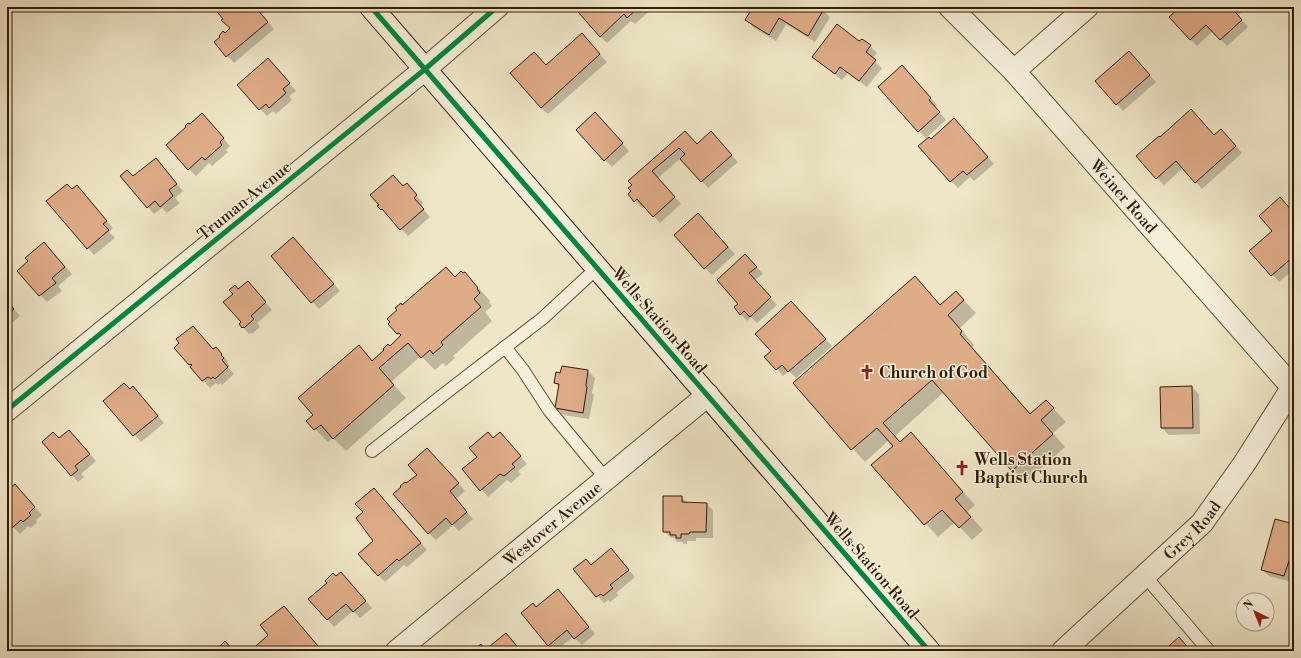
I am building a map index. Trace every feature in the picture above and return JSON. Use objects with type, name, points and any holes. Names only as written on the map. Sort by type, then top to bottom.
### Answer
[{"type":"street","name":"Wells Station Road","points":[[371,7],[929,651]]},
{"type":"street","name":"Truman Avenue","points":[[7,410],[424,70],[497,7]]},
{"type":"street","name":"Weiner Road","points":[[950,7],[1014,71],[1294,387]]},
{"type":"street","points":[[1014,71],[1087,7]]},
{"type":"street","name":"Grey Road","points":[[1072,648],[1145,576],[1202,523],[1244,464],[1294,387]]},
{"type":"street","name":"Westover Avenue","points":[[397,651],[708,395]]},
{"type":"lane","points":[[372,451],[543,318],[597,268]]},
{"type":"lane","points":[[505,347],[523,370],[549,410],[606,479]]},
{"type":"lane","points":[[1145,576],[1209,651]]},
{"type":"building","points":[[213,7],[255,7],[268,22],[226,57],[214,42],[220,37],[219,36],[223,31],[225,33],[230,28],[221,20],[223,19]]},
{"type":"building","points":[[584,7],[639,7],[627,18],[624,14],[600,37],[578,12]]},
{"type":"building","points":[[753,7],[820,7],[824,9],[808,36],[779,18],[769,35],[745,20]]},
{"type":"building","points":[[1180,7],[1233,7],[1232,8],[1242,20],[1220,40],[1206,25],[1190,40],[1169,17]]},
{"type":"building","points":[[837,24],[859,41],[862,39],[871,45],[866,52],[876,60],[859,81],[840,67],[835,74],[812,57]]},
{"type":"building","points":[[582,33],[600,54],[541,108],[510,73],[534,52],[546,65]]},
{"type":"building","points":[[1129,51],[1150,75],[1116,105],[1095,81]]},
{"type":"building","points":[[268,58],[290,83],[283,89],[286,93],[269,108],[266,104],[259,110],[237,85]]},
{"type":"building","points":[[902,65],[931,98],[929,100],[940,112],[918,132],[878,87]]},
{"type":"building","points":[[1191,109],[1214,135],[1221,129],[1236,146],[1195,183],[1176,161],[1156,179],[1136,156]]},
{"type":"building","points":[[595,112],[623,143],[604,161],[576,130]]},
{"type":"building","points":[[202,113],[224,138],[220,142],[222,145],[205,160],[202,157],[188,170],[166,145],[186,127],[185,126],[188,123],[190,124]]},
{"type":"building","points":[[954,118],[988,157],[967,175],[963,171],[950,182],[918,146],[929,137],[931,139]]},
{"type":"building","points":[[685,131],[697,144],[711,131],[732,155],[701,182],[680,159],[685,154],[679,148],[652,171],[675,197],[653,217],[637,199],[634,202],[628,194],[631,191],[628,188],[632,185],[628,181]]},
{"type":"building","points":[[156,158],[177,184],[169,190],[173,196],[160,207],[155,201],[147,208],[120,176],[127,170],[133,176]]},
{"type":"building","points":[[393,175],[403,186],[407,183],[417,195],[414,198],[424,209],[400,230],[382,209],[381,210],[377,206],[379,205],[370,195]]},
{"type":"building","points":[[67,184],[72,189],[77,185],[107,221],[103,224],[109,230],[87,249],[46,201]]},
{"type":"building","points":[[1280,197],[1294,213],[1294,256],[1271,276],[1249,251],[1272,231],[1259,216]]},
{"type":"building","points":[[698,213],[728,247],[704,269],[674,235]]},
{"type":"building","points":[[293,237],[334,284],[311,303],[271,256]]},
{"type":"building","points":[[44,242],[65,267],[52,278],[56,283],[39,296],[17,271],[28,261],[25,258]]},
{"type":"building","points":[[745,254],[757,267],[749,273],[771,297],[750,317],[744,311],[740,315],[734,307],[738,304],[717,280]]},
{"type":"building","points":[[446,267],[455,277],[461,271],[463,273],[465,272],[478,288],[477,289],[480,293],[474,299],[481,307],[441,342],[443,345],[433,354],[430,350],[421,358],[408,343],[379,368],[394,385],[333,439],[321,425],[314,430],[306,421],[313,415],[298,398],[359,345],[372,361],[388,344],[390,346],[401,335],[399,333],[397,334],[388,324],[390,322],[387,319],[397,310],[395,308],[401,303],[402,305]]},
{"type":"building","points":[[915,276],[940,305],[956,291],[964,300],[948,315],[962,331],[960,334],[1030,414],[1046,400],[1054,408],[1041,420],[1053,434],[1012,471],[932,380],[883,423],[900,442],[911,432],[963,492],[955,499],[971,517],[959,528],[942,510],[924,525],[871,465],[893,446],[877,428],[851,450],[793,383]]},
{"type":"building","points":[[248,281],[266,302],[251,316],[254,319],[242,328],[239,324],[241,322],[223,302],[233,294],[229,290],[235,285],[238,289]]},
{"type":"building","points":[[7,300],[14,309],[7,315]]},
{"type":"building","points":[[791,301],[826,339],[788,372],[782,365],[776,370],[764,357],[771,351],[755,334]]},
{"type":"building","points":[[193,326],[213,349],[216,347],[222,354],[221,355],[224,358],[222,360],[228,367],[215,379],[213,377],[211,379],[208,377],[202,381],[190,367],[192,365],[189,365],[174,348],[179,343],[176,339]]},
{"type":"building","points":[[562,366],[588,370],[583,413],[555,408],[559,384],[554,383],[556,372],[560,373]]},
{"type":"building","points":[[124,383],[130,389],[133,386],[158,416],[133,436],[103,401]]},
{"type":"building","points":[[1192,386],[1193,428],[1161,428],[1160,387]]},
{"type":"building","points":[[69,430],[90,454],[75,466],[78,470],[71,476],[42,442],[53,432],[59,438]]},
{"type":"building","points":[[488,432],[493,438],[500,432],[521,456],[512,464],[515,467],[504,476],[500,474],[480,491],[462,469],[477,457],[469,448]]},
{"type":"building","points":[[427,448],[459,483],[450,491],[467,512],[452,525],[446,518],[428,534],[393,494],[405,482],[406,483],[417,475],[408,465]]},
{"type":"building","points":[[7,483],[11,487],[15,484],[35,507],[29,513],[31,515],[23,522],[21,520],[12,528],[7,522]]},
{"type":"building","points":[[374,488],[421,543],[399,561],[397,559],[378,576],[358,554],[373,541],[356,518],[363,512],[355,504]]},
{"type":"building","points":[[663,496],[682,496],[682,502],[707,503],[706,532],[690,532],[689,534],[681,534],[681,538],[676,538],[676,535],[670,535],[670,532],[663,532]]},
{"type":"building","points":[[1275,519],[1294,524],[1294,559],[1290,558],[1284,576],[1261,570]]},
{"type":"building","points":[[611,548],[629,570],[610,585],[613,588],[603,596],[601,594],[596,597],[573,569],[586,559],[591,565]]},
{"type":"building","points":[[341,572],[366,601],[353,612],[346,604],[327,620],[308,599],[327,583],[325,581],[333,573],[336,576]]},
{"type":"building","points":[[558,589],[589,627],[574,639],[567,630],[548,646],[521,613],[533,603],[536,607]]},
{"type":"building","points":[[284,606],[318,646],[312,651],[261,651],[256,646],[268,635],[260,625]]},
{"type":"building","points":[[506,633],[521,651],[472,651],[481,644],[485,650]]},
{"type":"building","points":[[1179,637],[1191,651],[1163,651]]},
{"type":"building","points":[[225,641],[234,651],[216,651],[217,649]]},
{"type":"cycle path","points":[[371,7],[929,651]]},
{"type":"cycle path","points":[[7,410],[424,70],[497,7]]},
{"type":"place","name":"Church of God","points":[[867,372]]},
{"type":"place","name":"Wells Station Baptist Church","points":[[962,468]]}]
